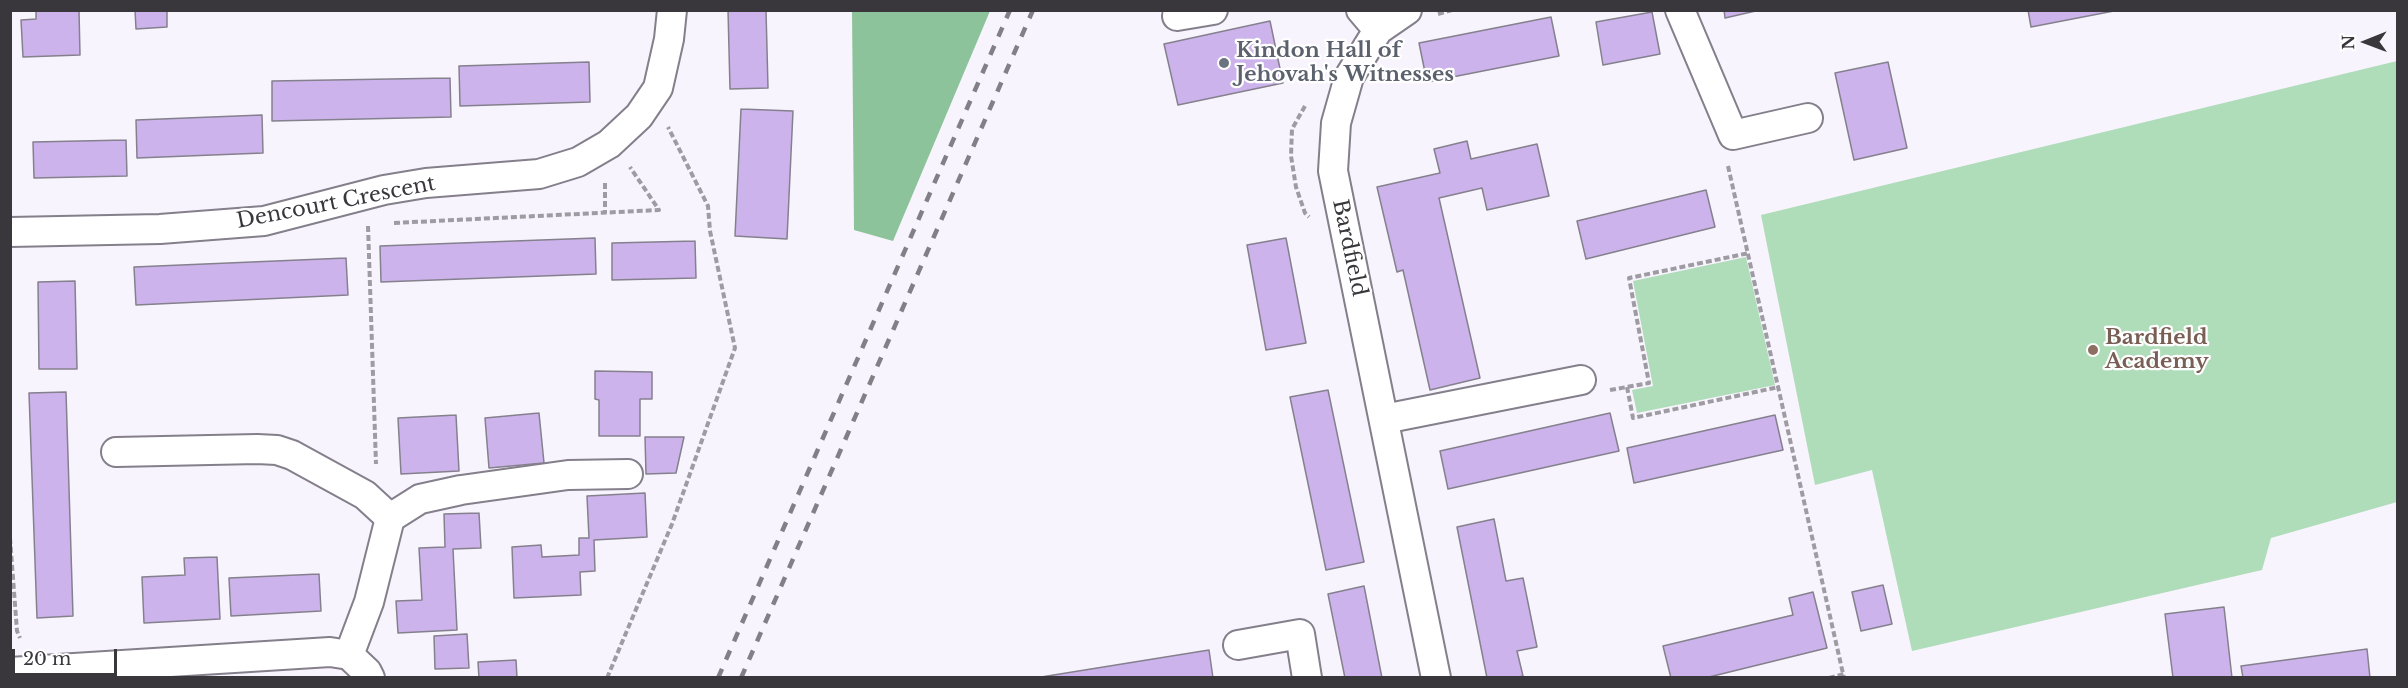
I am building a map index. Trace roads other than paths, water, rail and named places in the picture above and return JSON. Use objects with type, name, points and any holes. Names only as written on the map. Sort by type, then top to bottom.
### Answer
[{"type":"street","name":"Dencourt Crescent","points":[[10,232],[160,229],[264,221],[384,190],[426,183],[539,174],[578,162],[609,144],[639,116],[658,88],[669,39],[672,10]]},
{"type":"street","points":[[1177,16],[1213,10]]},
{"type":"street","points":[[1369,20],[1407,10]]},
{"type":"street","points":[[1680,10],[1733,135],[1808,118]]},
{"type":"street","name":"Bardfield","points":[[1369,20],[1336,123],[1333,171],[1436,678]]},
{"type":"street","points":[[1384,419],[1581,380]]},
{"type":"street","points":[[116,452],[277,450],[292,455],[358,491],[384,512]]},
{"type":"street","points":[[384,512],[420,499],[461,489],[568,475],[628,474]]},
{"type":"street","points":[[349,655],[369,602],[384,512]]},
{"type":"street","points":[[1238,645],[1300,634],[1307,678]]},
{"type":"street","points":[[10,672],[330,652],[349,655],[367,672],[370,678]]},
{"type":"railway","points":[[718,678],[1010,10]]},
{"type":"railway","points":[[741,678],[1033,10]]},
{"type":"place","name":"Kindon Hall of Jehovah's Witnesses","points":[[1224,63]]},
{"type":"place","name":"Bardfield Academy","points":[[2093,350]]}]
